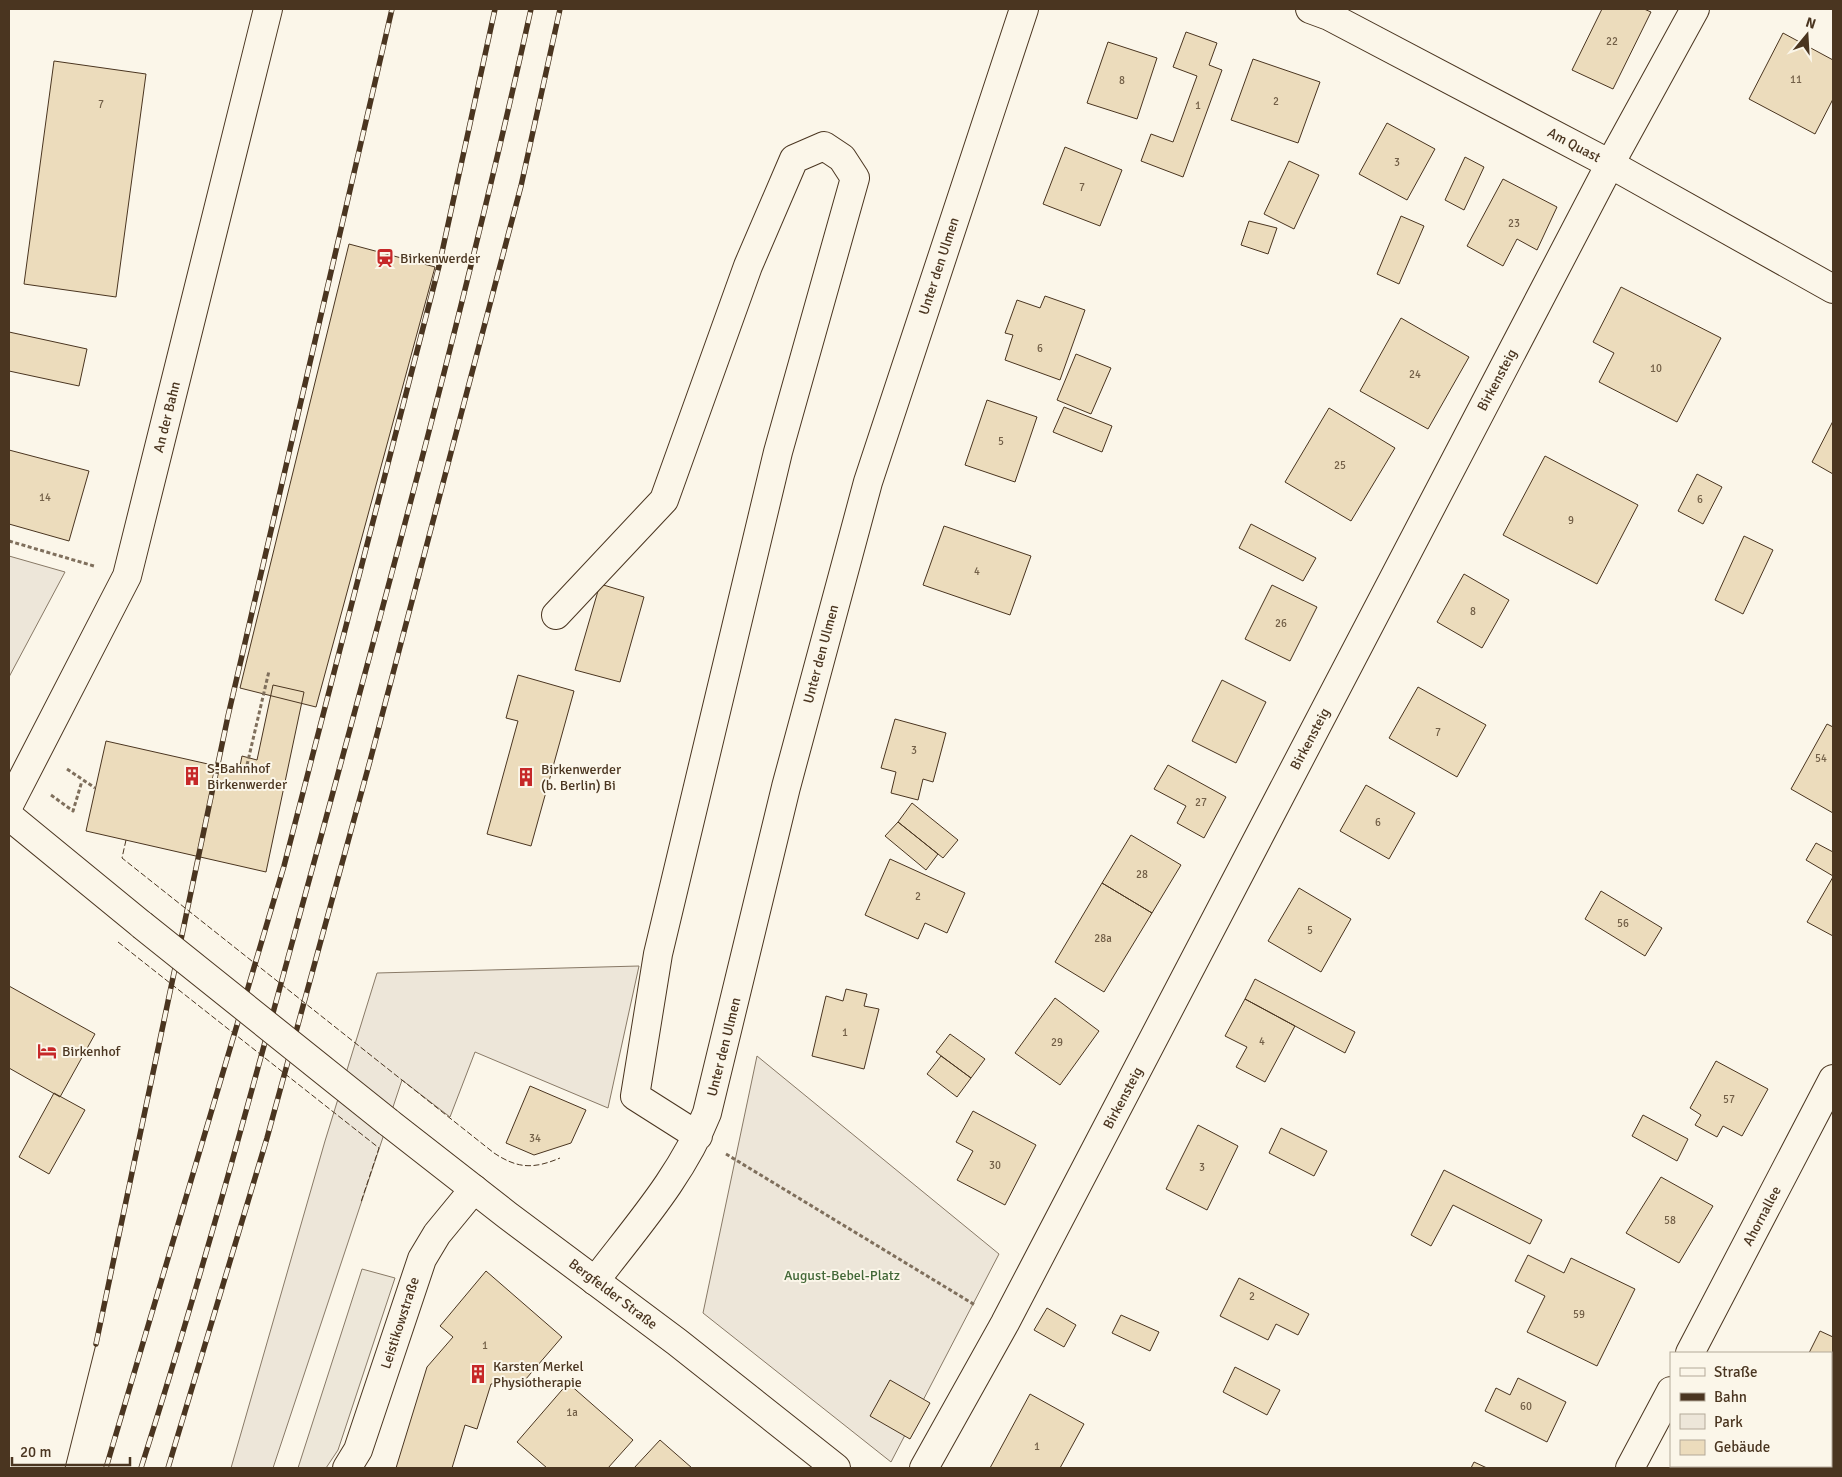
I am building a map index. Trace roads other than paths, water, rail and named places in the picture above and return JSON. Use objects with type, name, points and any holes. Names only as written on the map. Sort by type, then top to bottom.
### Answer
[{"type":"street","name":"An der Bahn","points":[[9,805],[127,576],[268,9]]},
{"type":"street","name":"Unter den Ulmen","points":[[595,1281],[675,1176],[698,1136],[714,1089],[786,787],[868,482],[1024,9]]},
{"type":"street","name":"Am Quast","points":[[1310,9],[1329,16],[1610,164],[1833,290]]},
{"type":"street","name":"Birkensteig","points":[[924,1468],[1005,1323],[1610,164],[1695,9]]},
{"type":"street","points":[[556,614],[664,500],[748,266],[794,158],[824,146],[842,158],[855,178],[778,452],[658,954],[635,1096],[698,1136]]},
{"type":"street","name":"Bergfelder Straße","points":[[9,816],[388,1122],[836,1468]]},
{"type":"street","name":"Ahornallee","points":[[1691,1352],[1833,1079]]},
{"type":"street","name":"Leistikowstraße","points":[[347,1468],[358,1450],[422,1259],[438,1234],[474,1189]]},
{"type":"street","points":[[1630,1468],[1670,1393]]},
{"type":"tram line","points":[[65,1468],[96,1344]]},
{"type":"railway","points":[[96,1344],[228,716],[392,9]]},
{"type":"railway","points":[[106,1468],[284,866],[439,266],[495,9]]},
{"type":"railway","points":[[141,1468],[166,1389],[235,1151],[377,628],[458,319],[531,9]]},
{"type":"railway","points":[[168,1468],[267,1138],[370,761],[521,186],[560,9]]},
{"type":"place","name":"Birkenwerder","points":[[385,258]]},
{"type":"place","name":"S-Bahnhof Birkenwerder","points":[[192,776]]},
{"type":"place","name":"Birkenwerder (b. Berlin) Bi","points":[[526,777]]},
{"type":"place","name":"Birkenhof","points":[[47,1051]]},
{"type":"place","name":"Karsten Merkel Physiotherapie","points":[[478,1374]]},
{"type":"park label","name":"August-Bebel-Platz","points":[[842,1275]]}]
